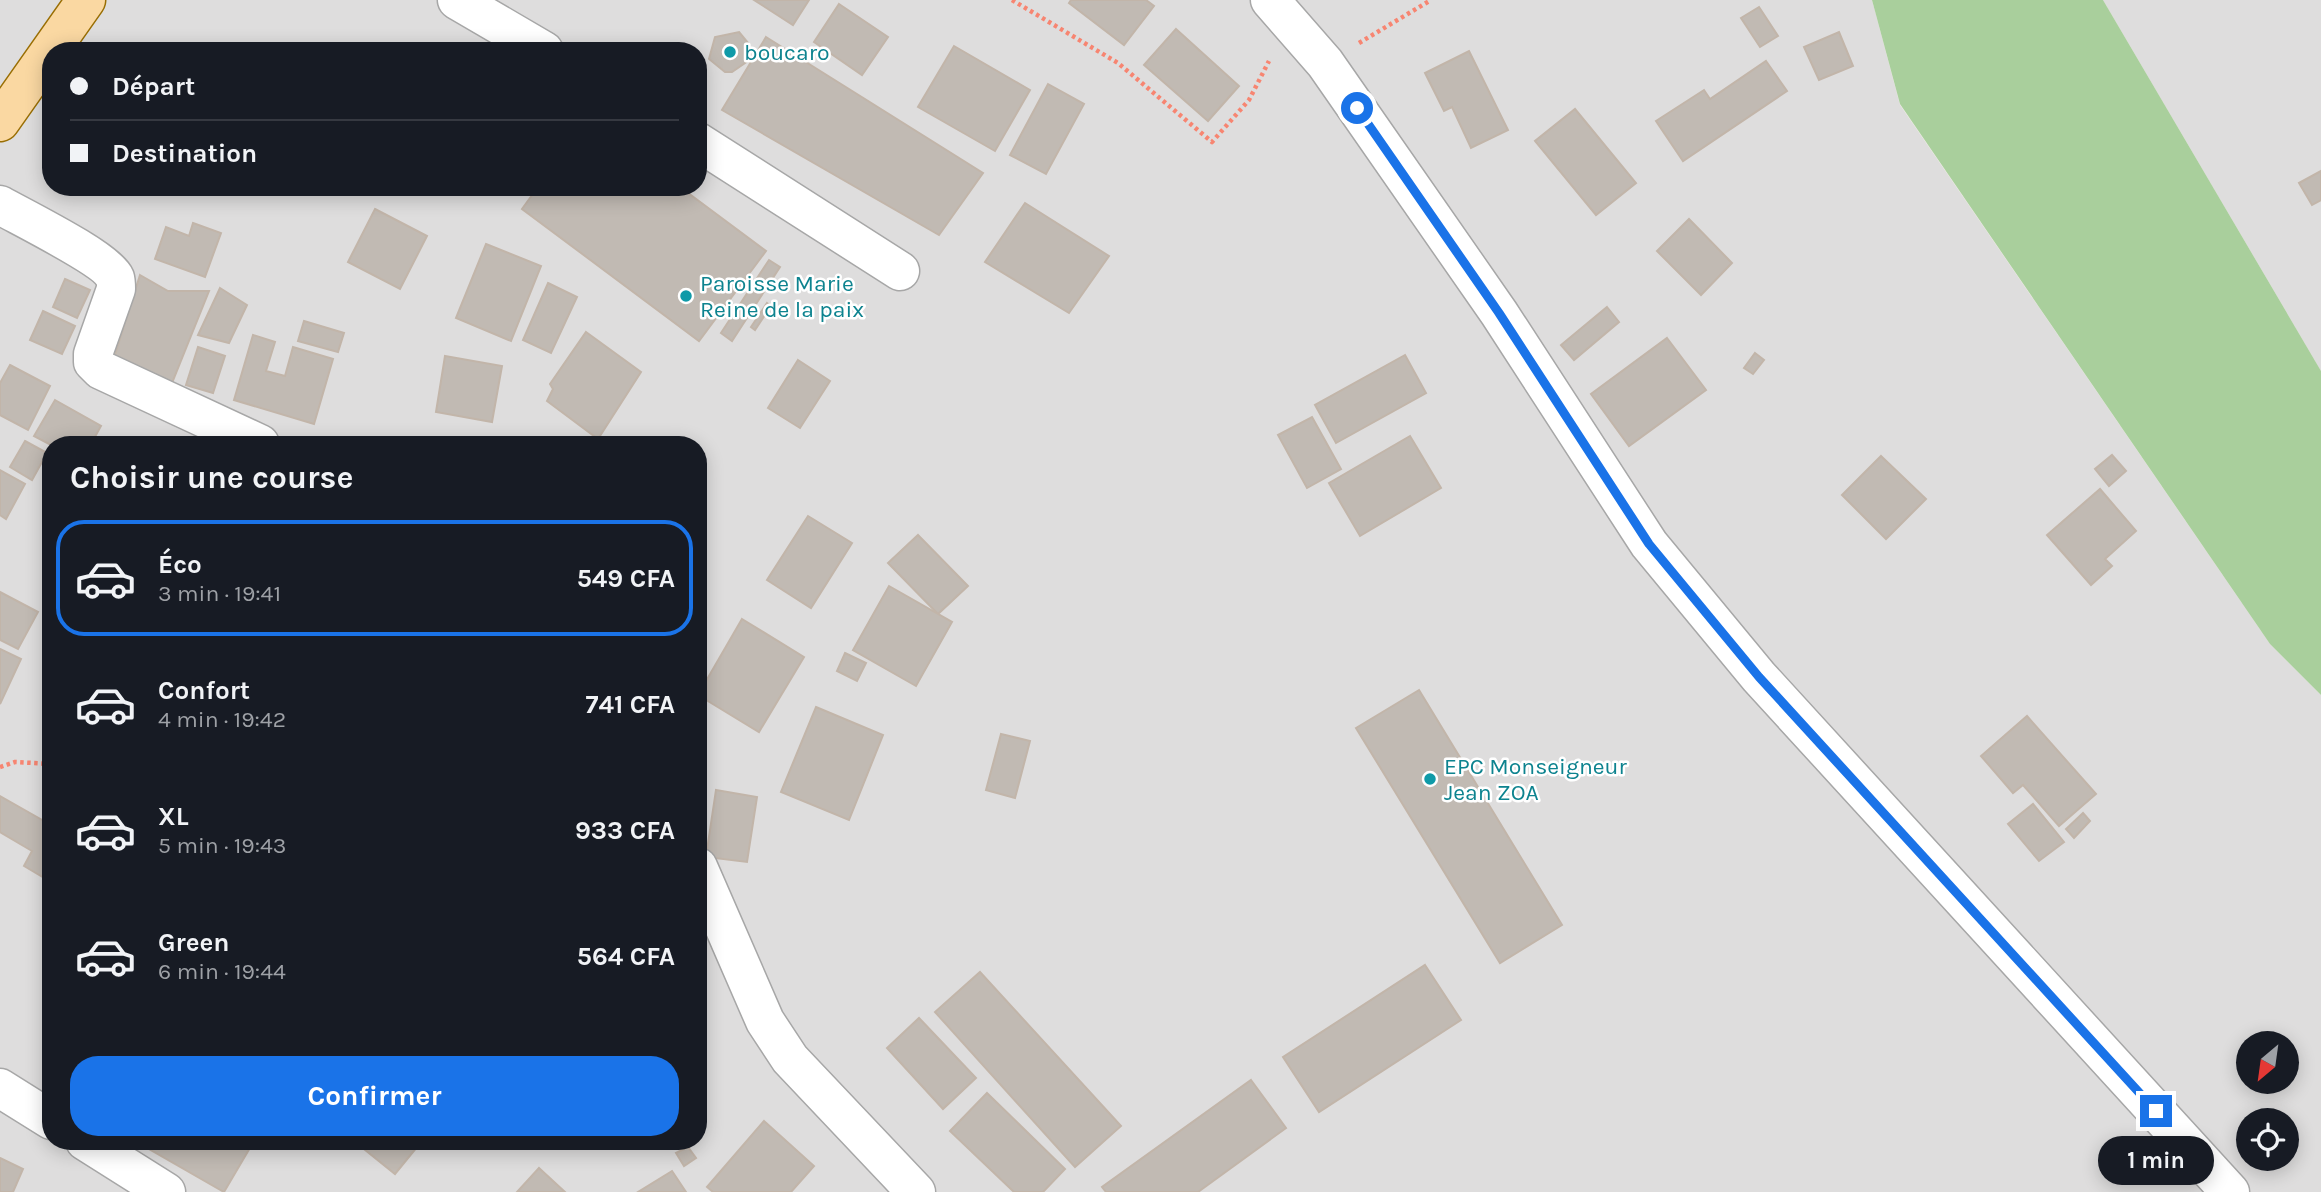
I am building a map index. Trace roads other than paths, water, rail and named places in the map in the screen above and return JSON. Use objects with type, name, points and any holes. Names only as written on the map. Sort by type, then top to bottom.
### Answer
[{"type":"main road","points":[[56,42],[86,0]]},
{"type":"main road","points":[[0,122],[42,62]]},
{"type":"street","points":[[457,0],[529,42]]},
{"type":"street","points":[[1277,7],[1325,63],[1499,313],[1649,544],[1759,677],[2230,1192]]},
{"type":"street","points":[[707,148],[900,271]]},
{"type":"street","points":[[0,205],[77,248],[110,271],[116,279],[116,289],[93,354],[93,362],[101,370],[243,436]]},
{"type":"street","points":[[707,888],[765,1021],[790,1059],[916,1192]]},
{"type":"street","points":[[0,1087],[42,1113]]},
{"type":"street","points":[[99,1150],[166,1192]]},
{"type":"place","name":"boucaro","points":[[730,52]]},
{"type":"place","name":"Paroisse Marie Reine de la paix","points":[[686,296]]},
{"type":"place","name":"EPC Monseigneur Jean ZOA","points":[[1430,779]]}]
